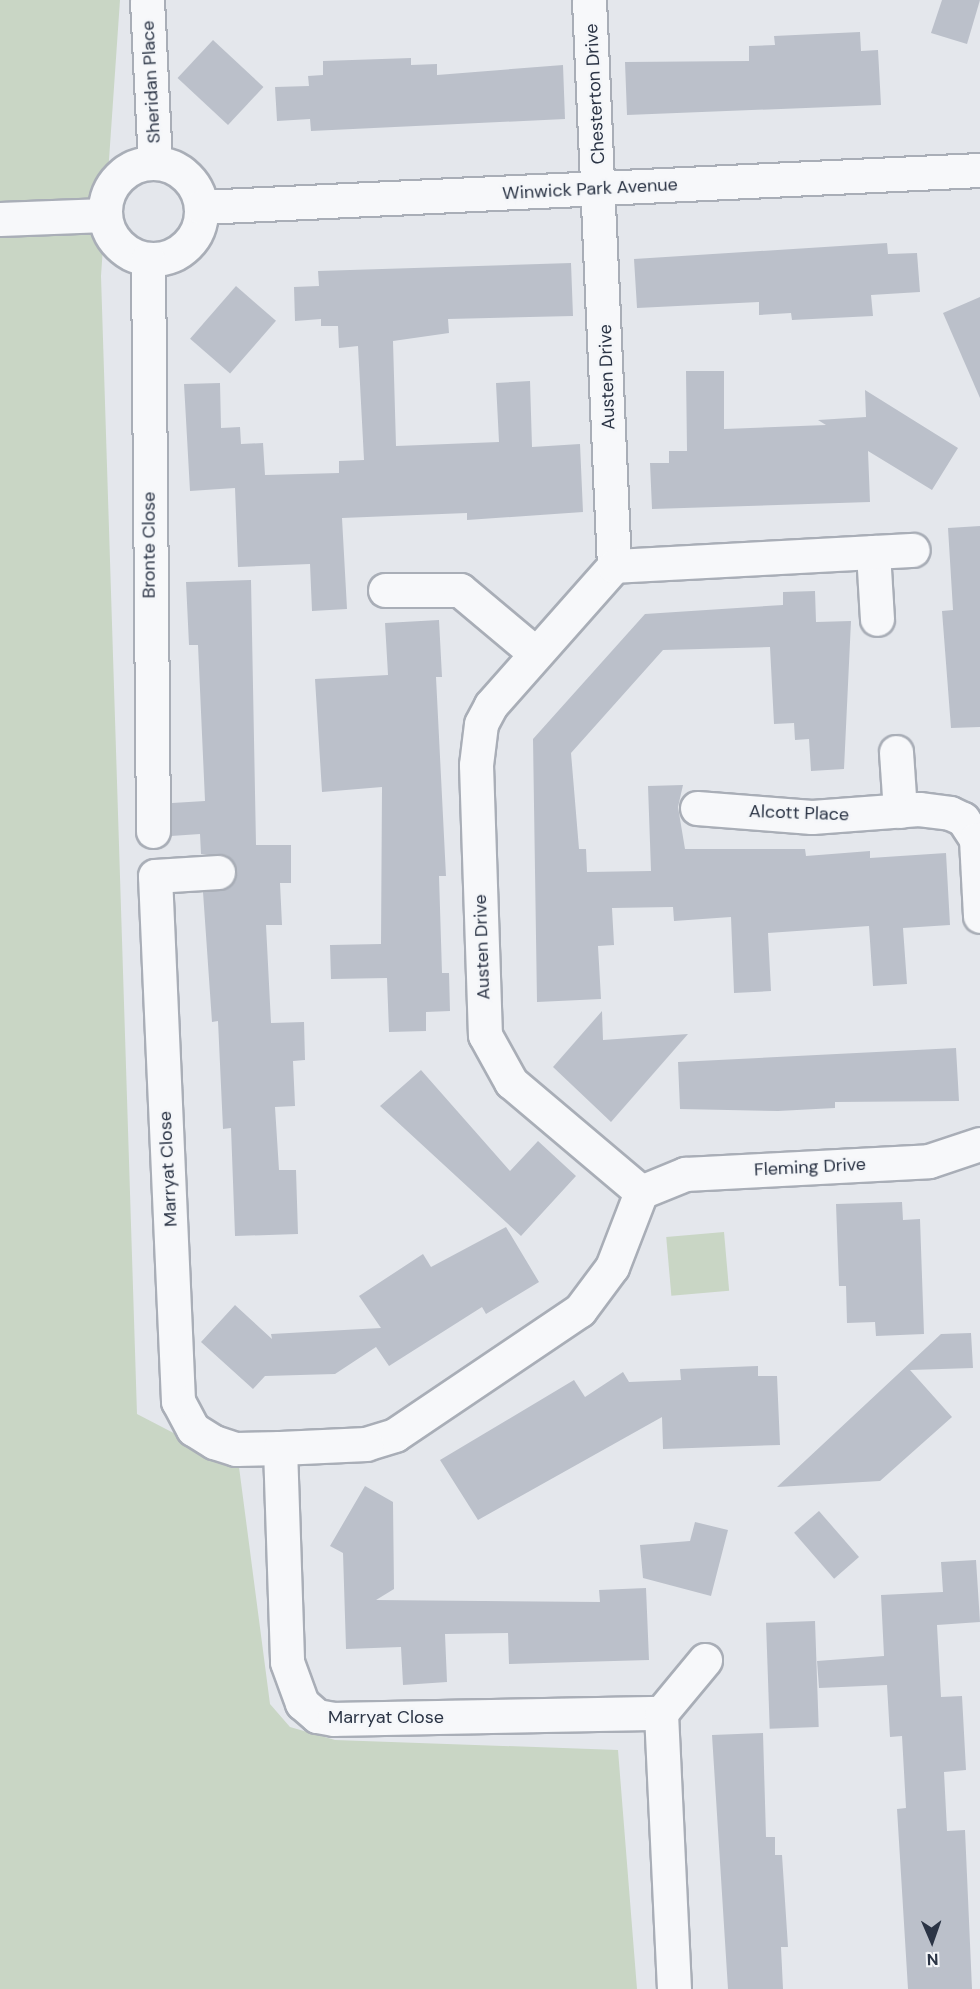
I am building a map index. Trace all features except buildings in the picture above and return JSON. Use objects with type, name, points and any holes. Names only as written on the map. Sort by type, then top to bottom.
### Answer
[{"type":"street","name":"Sheridan Place","points":[[147,0],[155,163]]},
{"type":"street","name":"Chesterton Drive","points":[[589,0],[600,188]]},
{"type":"street","points":[[155,163],[191,182],[201,207],[195,235],[187,246],[148,259],[123,249],[105,214],[114,184],[125,173],[155,163]]},
{"type":"street","name":"Winwick Park Avenue","points":[[201,207],[980,170]]},
{"type":"street","name":"Austen Drive","points":[[600,188],[614,566],[491,705],[477,743],[485,1035],[511,1082],[641,1192]]},
{"type":"street","points":[[0,219],[105,214]]},
{"type":"street","name":"Bronte Close","points":[[148,259],[153,831]]},
{"type":"street","points":[[614,566],[913,550]]},
{"type":"street","points":[[873,552],[877,619]]},
{"type":"street","points":[[385,590],[460,590],[535,653]]},
{"type":"street","points":[[896,752],[900,811]]},
{"type":"street","name":"Alcott Place","points":[[697,808],[812,817],[900,811],[950,813],[971,829],[980,916]]},
{"type":"street","name":"Marryat Close","points":[[218,872],[155,876],[178,1401],[193,1429],[214,1442],[236,1449],[366,1444],[395,1435],[580,1310],[612,1267],[641,1192]]},
{"type":"street","name":"Fleming Drive","points":[[641,1192],[685,1174],[929,1161],[980,1144]]},
{"type":"street","name":"Marryat Close","points":[[280,1448],[287,1662],[291,1686],[317,1716],[661,1713]]},
{"type":"street","points":[[674,1989],[661,1713],[705,1660]]},
{"type":"green space","points":[[0,0],[120,0],[101,276],[137,1414],[239,1467],[270,1704],[290,1727],[335,1740],[618,1750],[637,1989],[0,1989]]},
{"type":"green space","points":[[724,1232],[729,1291],[671,1296],[666,1237]]}]
